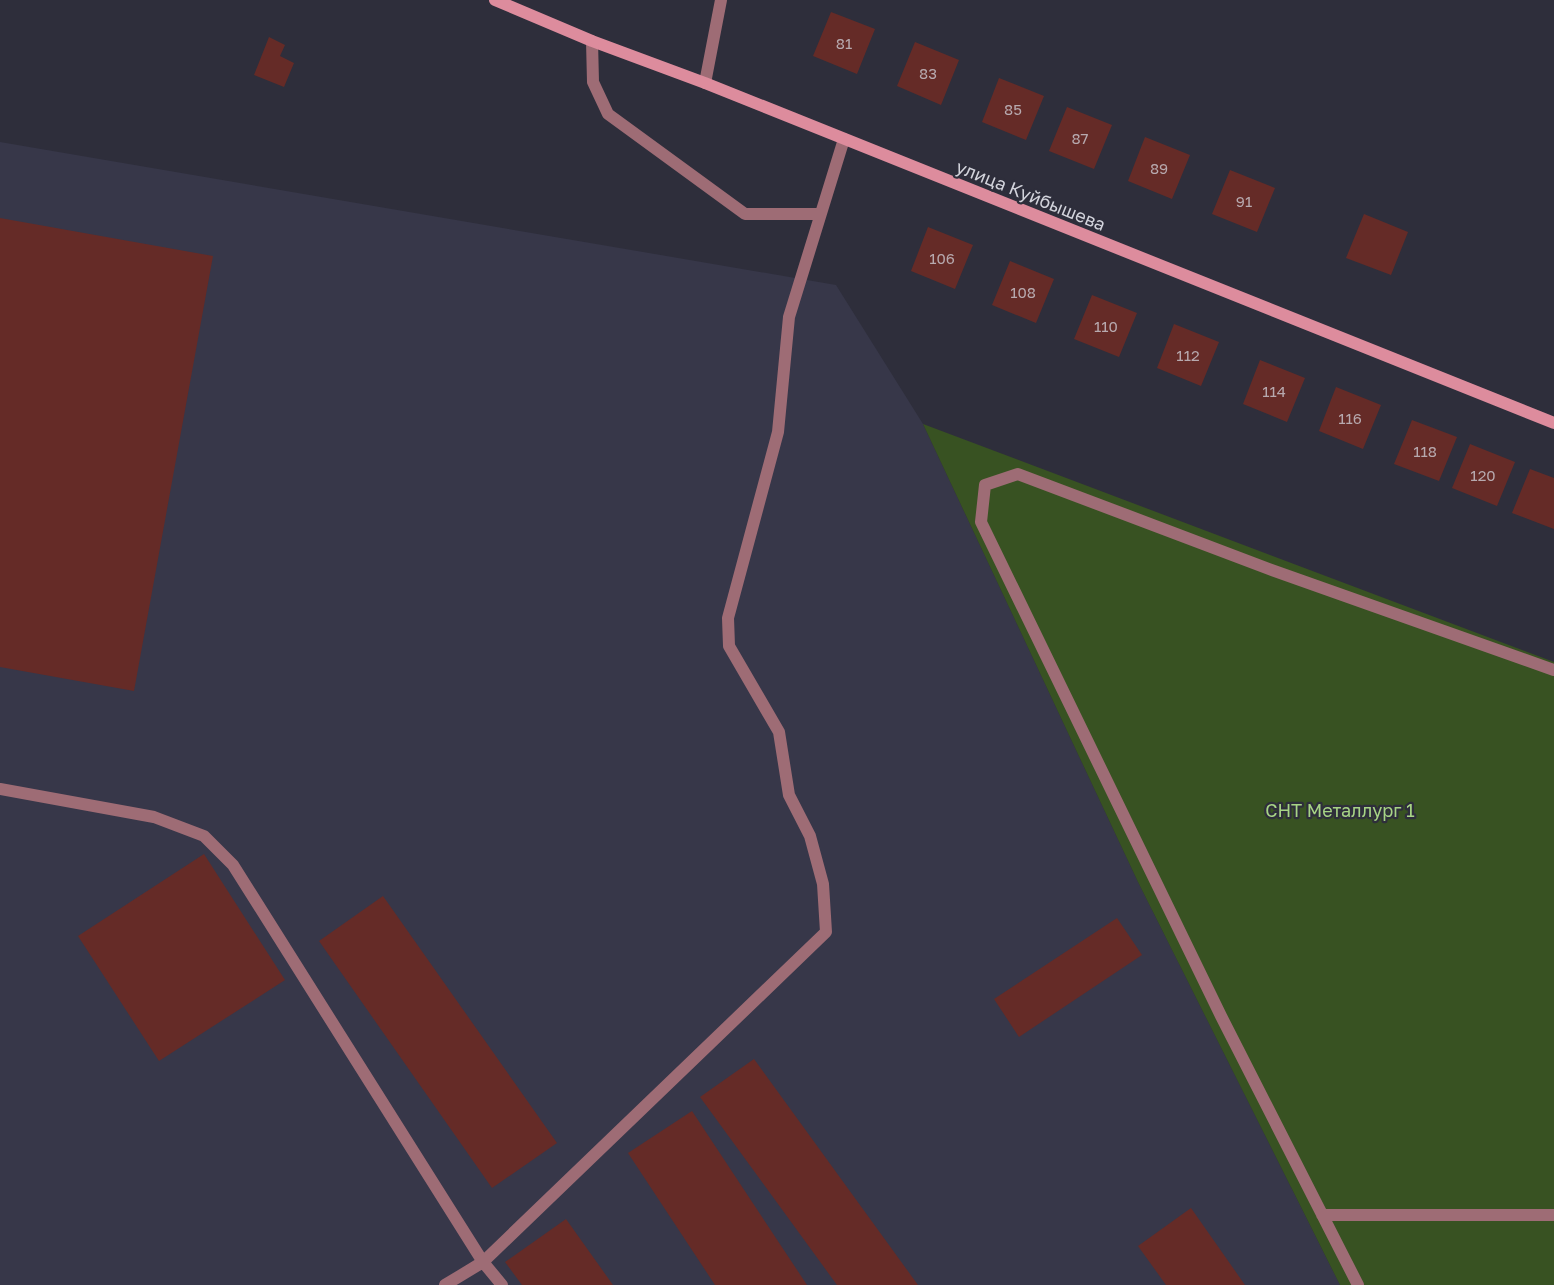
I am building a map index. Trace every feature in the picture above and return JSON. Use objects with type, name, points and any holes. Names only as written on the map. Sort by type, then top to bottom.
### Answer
[{"type":"main road","name":"улица Куйбышева","points":[[497,0],[592,41],[705,83],[1554,423]]},
{"type":"lane","points":[[705,83],[721,0]]},
{"type":"lane","points":[[592,41],[593,82],[608,114],[745,214],[820,214]]},
{"type":"lane","points":[[445,1285],[483,1262],[826,932],[823,884],[810,836],[789,795],[779,732],[729,646],[729,618],[778,432],[789,316],[844,139]]},
{"type":"lane","points":[[1358,1285],[1221,1016],[981,522],[985,485],[1018,474],[1269,569],[1554,670]]},
{"type":"lane","points":[[0,789],[153,817],[204,836],[233,865],[483,1262],[502,1285]]},
{"type":"lane","points":[[1322,1215],[1554,1215]]},
{"type":"shaded area","points":[[0,142],[836,285],[923,424],[1138,882],[1340,1285],[0,1285]]},
{"type":"green space","name":"СНТ Металлург 1","points":[[923,424],[1554,662],[1554,1285],[1340,1285],[1138,882]]},
{"type":"building","points":[[831,12],[875,29],[857,74],[813,56]]},
{"type":"building","points":[[269,37],[285,45],[280,56],[294,63],[284,87],[254,75]]},
{"type":"building","points":[[915,42],[959,60],[941,105],[897,86]]},
{"type":"building","points":[[999,78],[1044,96],[1026,140],[982,122]]},
{"type":"building","points":[[1067,107],[1112,125],[1094,169],[1049,151]]},
{"type":"building","points":[[1145,137],[1190,155],[1172,199],[1128,181]]},
{"type":"building","points":[[1230,170],[1275,188],[1257,232],[1212,214]]},
{"type":"building","points":[[1364,214],[1408,232],[1391,275],[1346,258]]},
{"type":"building","points":[[0,218],[213,256],[134,691],[0,667]]},
{"type":"building","points":[[928,227],[973,245],[955,289],[911,271]]},
{"type":"building","points":[[1010,261],[1054,279],[1036,323],[992,305]]},
{"type":"building","points":[[1092,295],[1137,313],[1119,357],[1074,339]]},
{"type":"building","points":[[1174,324],[1219,342],[1201,386],[1157,368]]},
{"type":"building","points":[[1260,360],[1305,378],[1287,422],[1243,404]]},
{"type":"building","points":[[1336,387],[1381,405],[1363,449],[1319,431]]},
{"type":"building","points":[[1412,420],[1457,437],[1439,481],[1394,464]]},
{"type":"building","points":[[1470,444],[1515,462],[1497,506],[1452,488]]},
{"type":"building","points":[[1530,469],[1554,478],[1554,529],[1512,513]]},
{"type":"building","points":[[204,854],[285,980],[159,1061],[78,936]]},
{"type":"building","points":[[383,896],[557,1143],[492,1188],[319,941]]},
{"type":"building","points":[[1117,918],[1142,955],[1019,1037],[994,999]]},
{"type":"building","points":[[754,1059],[918,1285],[837,1285],[700,1097]]},
{"type":"building","points":[[692,1111],[807,1285],[715,1285],[628,1153]]},
{"type":"building","points":[[1191,1208],[1245,1285],[1166,1285],[1138,1246]]},
{"type":"building","points":[[566,1219],[613,1285],[522,1285],[505,1262]]}]
